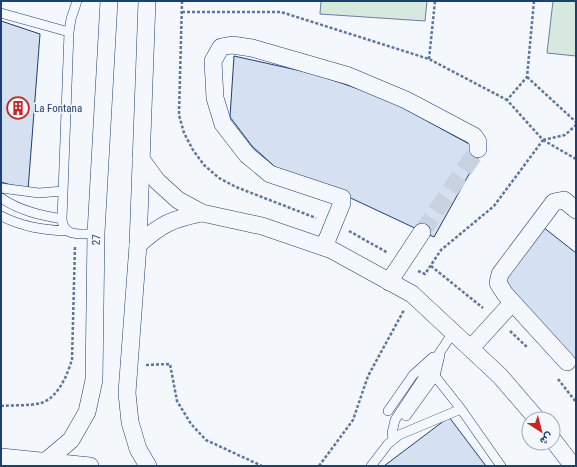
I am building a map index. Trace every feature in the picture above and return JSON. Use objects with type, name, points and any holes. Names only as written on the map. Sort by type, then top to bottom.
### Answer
[{"type":"street","name":"27","points":[[46,462],[71,440],[87,412],[94,380],[96,233],[109,1]]},
{"type":"street","points":[[147,1],[138,246],[127,393],[130,422],[138,449],[148,466]]},
{"type":"street","points":[[324,247],[342,203],[342,198],[270,174],[247,155],[223,124],[215,98],[213,61],[221,47],[232,45],[252,48],[349,76],[406,100],[474,136],[478,142],[478,149]]},
{"type":"street","points":[[141,159],[162,186],[178,200],[202,213],[262,226],[324,247],[412,294],[454,331],[500,376],[530,411]]},
{"type":"street","points":[[566,362],[499,287],[498,278],[554,202],[564,200],[576,210]]},
{"type":"street","points":[[138,246],[156,228],[178,218],[202,213]]},
{"type":"street","points":[[389,282],[422,232]]},
{"type":"street","points":[[471,348],[512,303]]},
{"type":"street","points":[[561,450],[573,466]]},
{"type":"street","points":[[1,457],[90,466]]},
{"type":"lane","points":[[71,232],[64,228],[62,219],[69,32],[71,19],[78,1]]},
{"type":"lane","points":[[1,13],[69,32]]},
{"type":"lane","points":[[1,188],[39,193],[63,191]]},
{"type":"lane","points":[[1,198],[9,204],[35,214],[62,219]]},
{"type":"lane","points":[[1,216],[16,224],[41,230],[96,233]]},
{"type":"lane","points":[[393,439],[392,433],[395,420],[454,331]]},
{"type":"lane","points":[[406,416],[435,376],[440,351]]},
{"type":"lane","points":[[388,411],[413,375],[440,351]]},
{"type":"lane","points":[[435,376],[461,408],[501,466]]},
{"type":"lane","points":[[371,466],[393,439],[405,431],[461,408]]},
{"type":"path","points":[[182,1],[179,115],[184,133],[193,150],[204,165],[236,187],[358,235],[425,274]]},
{"type":"path","points":[[430,60],[435,1]]},
{"type":"path","points":[[507,100],[527,78],[534,1]]},
{"type":"path","points":[[182,12],[281,12],[430,60],[507,100],[543,140],[576,158]]},
{"type":"path","points":[[319,466],[353,420],[368,376],[412,294],[440,250],[494,206],[543,140],[565,135],[576,123],[527,78]]},
{"type":"path","points":[[1,406],[42,403],[57,391],[67,376],[72,359],[71,232]]},
{"type":"path","points":[[129,365],[170,364],[177,401],[191,424],[206,440],[262,466]]},
{"type":"shaded area","points":[[321,1],[427,1],[425,21],[320,14]]},
{"type":"shaded area","points":[[553,1],[576,1],[576,56],[547,53]]},
{"type":"building","name":"La Fontana","points":[[1,21],[40,34],[28,190],[1,182]]},
{"type":"building","points":[[234,56],[315,74],[385,98],[482,151],[434,237],[325,186],[285,176],[252,146],[230,117]]},
{"type":"building","points":[[543,227],[576,253],[576,365],[502,280]]},
{"type":"building","points":[[449,417],[486,466],[384,466]]},
{"type":"tunnel","points":[[422,232],[478,149]]},
{"type":"place","name":"La Fontana","points":[[18,108]]}]
